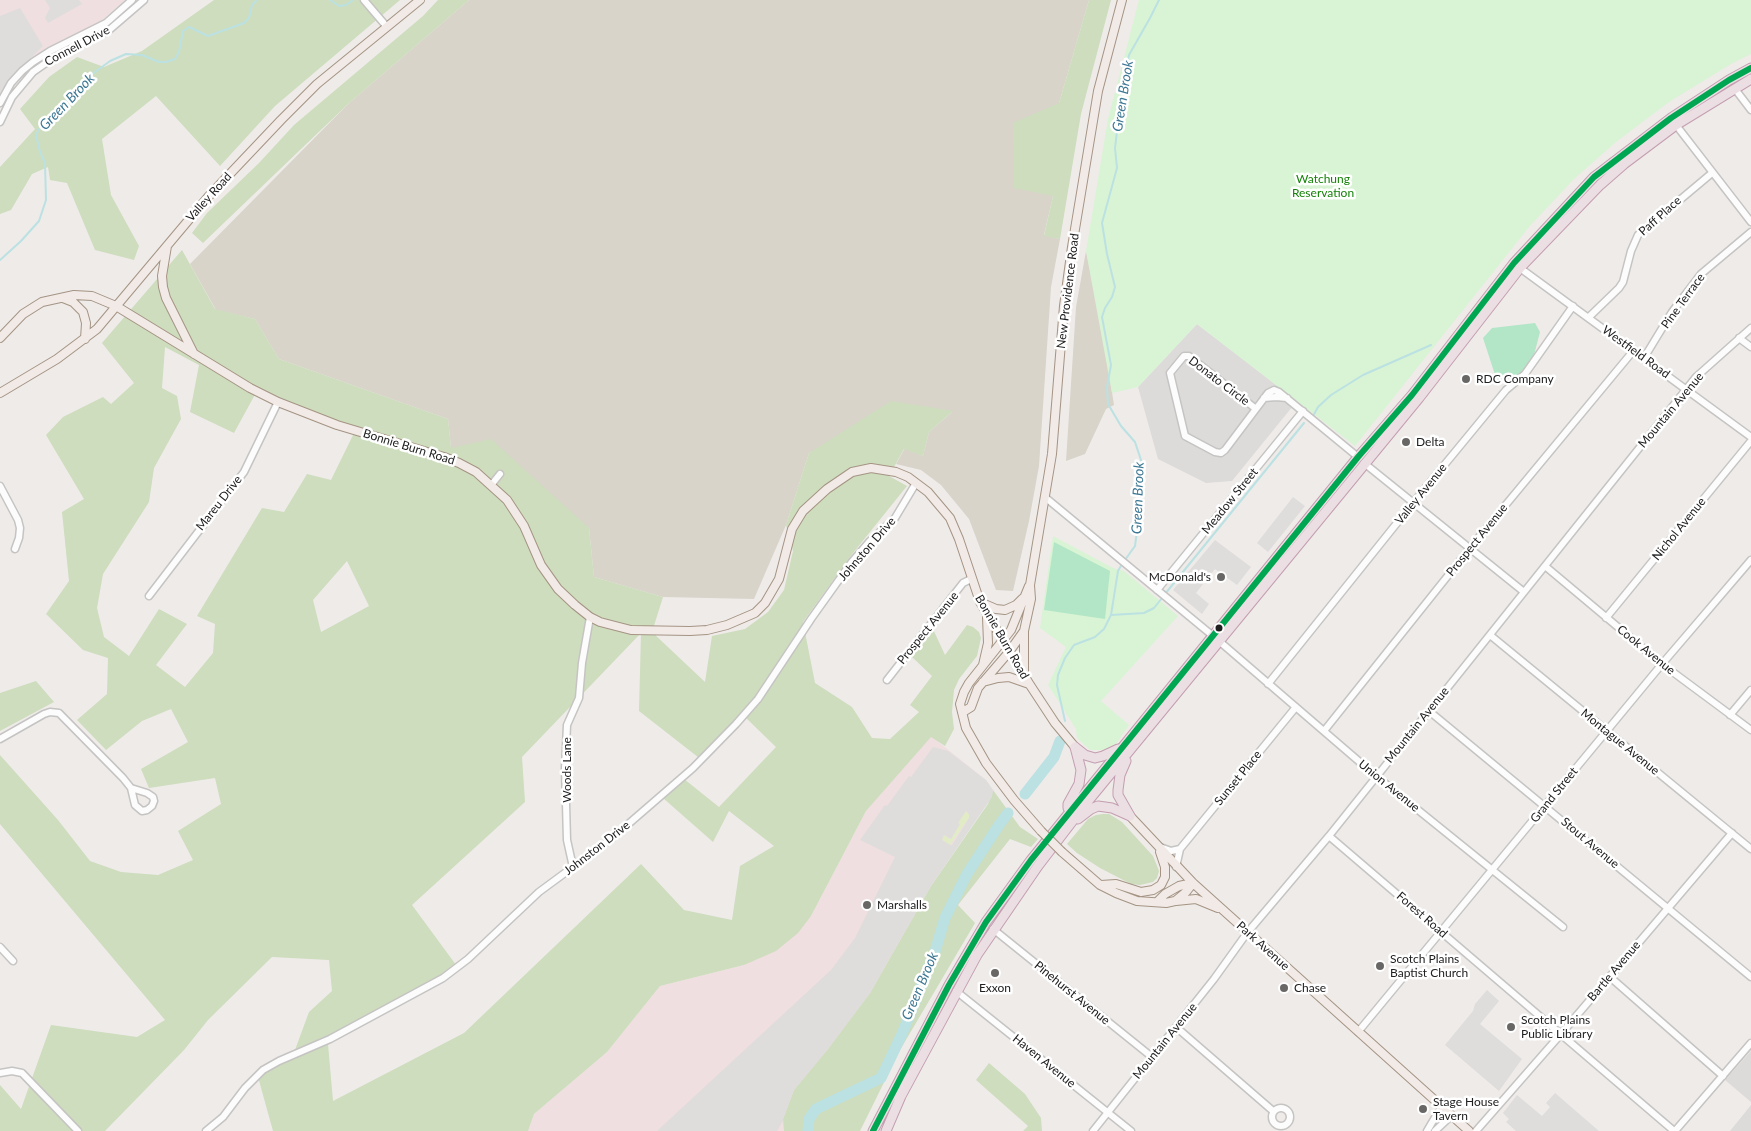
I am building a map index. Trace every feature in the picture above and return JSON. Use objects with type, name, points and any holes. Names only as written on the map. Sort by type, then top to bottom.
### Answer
[{"type":"highway","points":[[886,1131],[956,991],[993,930],[1038,866],[1072,824],[1126,749],[1361,460],[1514,263],[1594,177],[1671,118],[1751,68]]},
{"type":"highway","points":[[1361,460],[1424,391],[1520,268],[1600,185],[1648,144],[1751,80]]},
{"type":"highway","points":[[1075,747],[1085,755],[1096,758],[1126,749]]},
{"type":"highway","points":[[1067,814],[1068,804],[1079,784],[1081,770],[1075,747]]},
{"type":"highway","points":[[873,1131],[949,985],[986,922],[1067,814],[1126,749]]},
{"type":"highway","points":[[1126,749],[1118,795],[1130,816]]},
{"type":"highway","points":[[1072,824],[1091,809],[1098,806],[1112,808],[1130,816]]},
{"type":"main road","name":"Valley Road","points":[[0,393],[57,359],[97,329],[215,190],[311,90],[420,0]]},
{"type":"main road","name":"New Providence Road","points":[[963,712],[970,707],[975,694],[983,682],[1024,631],[1031,600],[1030,585],[1052,454],[1064,306],[1072,247],[1098,91],[1122,0]]},
{"type":"main road","points":[[168,244],[162,276],[163,287],[166,298],[194,354]]},
{"type":"main road","name":"Bonnie Burn Road","points":[[0,338],[33,306],[61,297],[92,296],[116,306],[194,354],[278,402],[337,426],[444,457],[476,472],[492,484],[516,512],[541,566],[558,589],[575,606],[590,617],[614,627],[648,631],[707,630],[743,619],[765,603],[774,591],[779,579],[788,542],[796,520],[803,511],[827,489],[852,472],[871,468],[896,472],[916,483],[936,500],[950,518],[959,539],[971,579],[987,615],[1055,723],[1075,747]]},
{"type":"main road","points":[[61,297],[73,302],[84,312],[86,323],[85,339]]},
{"type":"main road","name":"New Providence Road","points":[[1030,585],[1023,597],[1016,619],[1003,642],[969,683],[964,692],[960,704],[964,722],[972,740],[1006,790],[1041,831],[1100,885],[1133,900],[1166,903],[1196,899],[1224,911]]},
{"type":"main road","points":[[980,602],[996,609],[1005,610],[1016,605],[1023,597]]},
{"type":"main road","points":[[983,666],[988,643],[987,615]]},
{"type":"main road","points":[[1024,631],[1024,675]]},
{"type":"main road","points":[[983,682],[1009,677],[1030,685]]},
{"type":"main road","name":"Park Avenue","points":[[1130,816],[1176,867],[1247,933],[1469,1131]]},
{"type":"main road","points":[[1100,885],[1116,884],[1140,892],[1156,889],[1164,880],[1166,872],[1157,846]]},
{"type":"main road","points":[[1175,901],[1186,892],[1193,882]]},
{"type":"main road","points":[[1158,901],[1179,886],[1193,882]]},
{"type":"street","name":"Connell Drive","points":[[0,103],[12,83],[33,62],[50,51],[92,32],[106,23],[132,0]]},
{"type":"street","name":"Connell Drive","points":[[0,122],[12,96],[33,72],[54,58],[97,37],[144,0]]},
{"type":"street","points":[[365,0],[387,27]]},
{"type":"street","points":[[120,11],[126,16]]},
{"type":"street","points":[[1735,89],[1751,110]]},
{"type":"street","points":[[1676,125],[1751,222]]},
{"type":"street","name":"Paff Place","points":[[1589,318],[1619,288],[1625,275],[1630,251],[1638,235],[1712,173]]},
{"type":"street","name":"Pine Terrace","points":[[1644,358],[1672,312],[1701,274],[1751,232]]},
{"type":"street","name":"Westfield Road","points":[[1520,268],[1634,350],[1751,439]]},
{"type":"street","name":"Valley Avenue","points":[[1268,684],[1506,390],[1525,374],[1573,306]]},
{"type":"street","name":"Mountain Avenue","points":[[1093,1131],[1214,979],[1247,933],[1329,836],[1696,376],[1751,328]]},
{"type":"street","points":[[1739,338],[1751,347]]},
{"type":"street","name":"Prospect Avenue","points":[[1324,731],[1470,548],[1634,350]]},
{"type":"street","name":"Donato Circle","points":[[1256,409],[1189,356],[1184,356],[1170,373],[1185,436],[1215,452],[1221,452],[1225,450],[1256,409],[1264,398],[1268,393],[1274,390],[1279,392],[1524,592]]},
{"type":"street","name":"Mareu Drive","points":[[149,596],[244,472],[278,402]]},
{"type":"street","name":"Meadow Street","points":[[1160,592],[1303,411]]},
{"type":"street","name":"Nichol Avenue","points":[[1606,618],[1751,439]]},
{"type":"street","points":[[492,484],[500,474]]},
{"type":"street","name":"Johnston Drive","points":[[206,1131],[223,1117],[263,1070],[330,1039],[444,978],[468,959],[540,892],[611,839],[693,768],[736,724],[768,687],[811,619],[851,563],[870,541],[895,518],[916,483]]},
{"type":"street","points":[[0,486],[18,520],[20,528],[15,549]]},
{"type":"street","name":"Union Avenue","points":[[1046,498],[1216,638],[1376,776],[1563,927]]},
{"type":"street","name":"Grand Street","points":[[1358,1032],[1607,730],[1751,560]]},
{"type":"street","name":"Cook Avenue","points":[[1545,566],[1662,664],[1751,730]]},
{"type":"street","name":"Prospect Avenue","points":[[886,680],[963,583],[971,579]]},
{"type":"street","name":"Woods Lane","points":[[573,867],[567,840],[565,768],[567,725],[579,698],[582,663],[590,617]]},
{"type":"street","name":"Montague Avenue","points":[[1490,635],[1751,849]]},
{"type":"street","points":[[1730,715],[1751,690]]},
{"type":"street","name":"Sunset Place","points":[[1176,867],[1180,849],[1296,707]]},
{"type":"street","name":"Stout Avenue","points":[[1429,711],[1751,977]]},
{"type":"street","points":[[0,739],[44,714],[50,712],[59,713],[131,788]]},
{"type":"street","name":"Bartle Avenue","points":[[1476,1131],[1732,833]]},
{"type":"street","name":"Forest Road","points":[[1329,836],[1675,1131]]},
{"type":"street","points":[[1157,846],[1169,851],[1180,849]]},
{"type":"street","name":"Pinehurst Avenue","points":[[993,930],[1152,1057]]},
{"type":"street","points":[[0,947],[13,960]]},
{"type":"street","points":[[1610,977],[1723,1076]]},
{"type":"street","name":"Haven Avenue","points":[[956,991],[1132,1131]]},
{"type":"street","points":[[1176,1027],[1273,1111]]},
{"type":"street","points":[[1675,1131],[1751,1043]]},
{"type":"street","points":[[0,1073],[12,1071],[22,1073],[78,1131]]},
{"type":"street","points":[[1427,1131],[1442,1107]]},
{"type":"street","points":[[1435,1131],[1452,1115]]},
{"type":"shaded area","points":[[0,0],[125,0],[99,23],[56,46],[5,85],[0,97]]},
{"type":"shaded area","points":[[45,0],[79,0],[82,4],[48,23],[45,18],[50,8]]},
{"type":"shaded area","points":[[469,0],[1089,0],[1059,103],[1053,196],[1044,235],[1060,239],[1051,287],[1039,466],[1013,591],[996,590],[969,519],[941,485],[921,470],[896,464],[905,448],[923,456],[929,432],[952,412],[809,453],[786,525],[754,599],[663,597],[594,577],[589,528],[451,448],[448,419],[279,359],[255,319],[216,310],[190,264],[348,104]]},
{"type":"shaded area","points":[[20,8],[43,46],[8,81],[0,94],[0,16]]},
{"type":"shaded area","points":[[1086,251],[1100,316],[1114,405],[1106,409],[1085,454],[1066,461],[1076,307]]},
{"type":"shaded area","points":[[1197,324],[1297,401],[1232,481],[1206,483],[1158,459],[1138,387]]},
{"type":"shaded area","points":[[1293,497],[1305,506],[1268,552],[1257,543]]},
{"type":"shaded area","points":[[1215,540],[1251,567],[1237,585],[1215,569],[1196,593],[1209,604],[1202,614],[1173,590]]},
{"type":"shaded area","points":[[931,736],[986,780],[993,790],[931,886],[870,993],[784,1131],[528,1131],[534,1114],[607,1052],[660,986],[744,965],[811,916],[866,811]]},
{"type":"shaded area","points":[[933,747],[948,751],[986,780],[993,790],[992,797],[931,886],[870,993],[794,1090],[783,1119],[784,1131],[783,1121],[777,1131],[657,1131],[831,970],[855,938],[895,857],[860,840],[885,805],[887,806],[909,776],[911,777]],"holes":[[[966,811],[969,814],[969,818],[952,845],[942,840],[944,835],[951,839]]]},
{"type":"shaded area","points":[[1487,990],[1499,1001],[1480,1024],[1522,1059],[1499,1091],[1445,1045],[1473,1011],[1475,1004]]},
{"type":"shaded area","points":[[1751,1051],[1751,1102],[1725,1080]]},
{"type":"shaded area","points":[[1555,1093],[1599,1131],[1516,1131],[1506,1122],[1509,1119],[1503,1113],[1517,1095],[1542,1116],[1550,1107],[1546,1103]]},
{"type":"shaded area","points":[[1751,1105],[1751,1131],[1730,1131]]},
{"type":"green space","points":[[214,0],[400,0],[275,106],[220,166],[156,96],[102,139],[111,195],[139,246],[134,260],[95,250],[67,183],[50,180],[48,167],[32,174],[11,210],[0,214],[0,167],[35,129],[20,109],[49,77],[77,57],[104,67],[142,51]]},
{"type":"green space","points":[[438,0],[469,0],[348,104],[203,243],[192,233],[207,213],[259,163],[294,125],[423,16]]},
{"type":"green space","points":[[1089,0],[1111,0],[1081,114],[1060,239],[1044,236],[1053,196],[1014,188],[1013,123],[1059,103]]},
{"type":"green space","name":"Watchung Reservation","points":[[1139,0],[1751,0],[1751,54],[1669,102],[1616,142],[1574,179],[1529,227],[1355,446],[1197,324],[1138,387],[1112,393],[1086,251],[1108,119]]},
{"type":"green space","points":[[182,250],[215,309],[255,319],[279,359],[448,419],[451,448],[491,439],[589,528],[594,577],[663,597],[652,632],[705,682],[712,636],[745,629],[768,612],[784,590],[793,551],[786,525],[809,453],[891,401],[953,411],[929,432],[923,456],[904,449],[889,476],[907,486],[853,553],[803,622],[815,683],[852,707],[872,738],[890,739],[919,712],[910,705],[932,676],[912,657],[932,627],[945,655],[967,625],[973,627],[979,632],[981,638],[977,656],[959,679],[954,690],[952,712],[954,729],[945,746],[931,737],[866,811],[811,916],[798,933],[776,951],[744,965],[660,986],[607,1052],[534,1114],[528,1131],[273,1131],[258,1077],[292,1058],[309,1012],[332,991],[329,960],[272,957],[208,1020],[184,1050],[105,1131],[0,1131],[0,1085],[21,1109],[51,1025],[137,1037],[165,1020],[0,824],[0,755],[58,820],[90,861],[121,872],[158,875],[193,860],[178,831],[221,804],[215,778],[149,788],[141,769],[188,742],[171,709],[142,721],[106,750],[77,720],[107,694],[108,658],[83,650],[46,614],[69,581],[62,512],[84,499],[46,435],[63,417],[103,397],[111,404],[134,383],[102,343]],"holes":[[[165,347],[199,365],[190,412],[234,433],[258,389],[274,398],[356,429],[331,480],[307,474],[284,512],[262,508],[197,616],[215,624],[213,653],[185,687],[156,665],[187,624],[159,609],[129,656],[104,637],[97,608],[103,574],[149,502],[154,468],[181,419],[177,396],[162,388]],[[347,561],[369,606],[321,632],[313,600]],[[641,633],[639,711],[703,761],[745,717],[776,747],[719,807],[684,779],[663,798],[713,842],[729,811],[774,846],[740,866],[732,920],[684,910],[641,864],[464,1033],[333,1101],[328,1044],[459,969],[412,905],[525,802],[522,757]]]},
{"type":"green space","points":[[1535,323],[1540,332],[1534,355],[1521,373],[1498,384],[1483,338],[1492,328]]},
{"type":"green space","points":[[1053,536],[1113,568],[1124,571],[1178,616],[1101,701],[1129,725],[1116,744],[1105,750],[1090,750],[1077,738],[1076,729],[1048,685],[1066,647],[1040,628]]},
{"type":"green space","points":[[1054,542],[1110,571],[1105,619],[1044,610]]},
{"type":"green space","points":[[36,681],[54,702],[0,731],[0,693]]},
{"type":"green space","points":[[993,790],[1020,827],[1038,839],[1031,847],[1010,839],[958,905],[975,923],[900,1050],[860,1131],[784,1131],[783,1119],[794,1090],[870,993],[931,886],[988,804]]},
{"type":"green space","points":[[965,811],[970,815],[969,818],[950,845],[941,839],[944,835],[950,839],[960,824],[958,823]]},
{"type":"green space","points":[[1109,814],[1122,822],[1153,856],[1159,871],[1157,878],[1153,882],[1140,885],[1131,884],[1100,868],[1067,844],[1088,819]]},
{"type":"green space","points":[[989,1063],[1025,1094],[1041,1118],[1042,1131],[1023,1131],[1028,1126],[976,1080]]},
{"type":"waterway","name":"Green Brook","points":[[0,260],[39,221],[46,200],[45,163],[36,135],[42,124],[91,75],[110,61],[126,54],[142,55],[159,62],[175,59],[179,52],[183,31],[189,27],[208,36],[244,23],[249,18],[252,5],[257,0]]},
{"type":"waterway","name":"Green Brook","points":[[330,0],[339,6],[346,5],[353,0]]},
{"type":"waterway","name":"Green Brook","points":[[1125,560],[1135,546],[1142,492],[1142,463],[1135,442],[1121,426],[1108,404],[1107,387],[1111,365],[1102,317],[1115,287],[1102,223],[1117,168],[1115,148],[1123,82],[1129,55],[1159,0]]},
{"type":"waterway","points":[[1313,416],[1318,407],[1331,395],[1363,375],[1431,345]]},
{"type":"waterway","points":[[1165,594],[1304,423]]},
{"type":"waterway","name":"Green Brook","points":[[1065,721],[1057,685],[1058,675],[1065,658],[1074,645],[1095,637],[1104,629],[1111,615],[1118,571],[1122,564]]},
{"type":"waterway","points":[[1111,615],[1144,613],[1154,608],[1162,598]]},
{"type":"waterway","name":"Green Brook","points":[[1025,794],[1054,757],[1060,741]]},
{"type":"waterway","name":"Green Brook","points":[[808,1131],[809,1119],[816,1109],[881,1078],[902,1034],[934,955],[945,918],[967,874],[1008,813]]},
{"type":"transit line","points":[[873,1131],[949,985],[986,922],[1031,860],[1358,457],[1412,395],[1514,263],[1594,177],[1671,118],[1751,68]]},
{"type":"place","name":"RDC Company","points":[[1466,379]]},
{"type":"place","name":"Delta","points":[[1406,442]]},
{"type":"place","name":"McDonald's","points":[[1221,577]]},
{"type":"place","name":"Marshalls","points":[[867,905]]},
{"type":"place","name":"Scotch Plains Baptist Church","points":[[1380,966]]},
{"type":"place","name":"Exxon","points":[[995,973]]},
{"type":"place","name":"Chase","points":[[1284,988]]},
{"type":"place","name":"Scotch Plains Public Library","points":[[1511,1027]]},
{"type":"place","name":"Stage House Tavern","points":[[1423,1109]]}]
